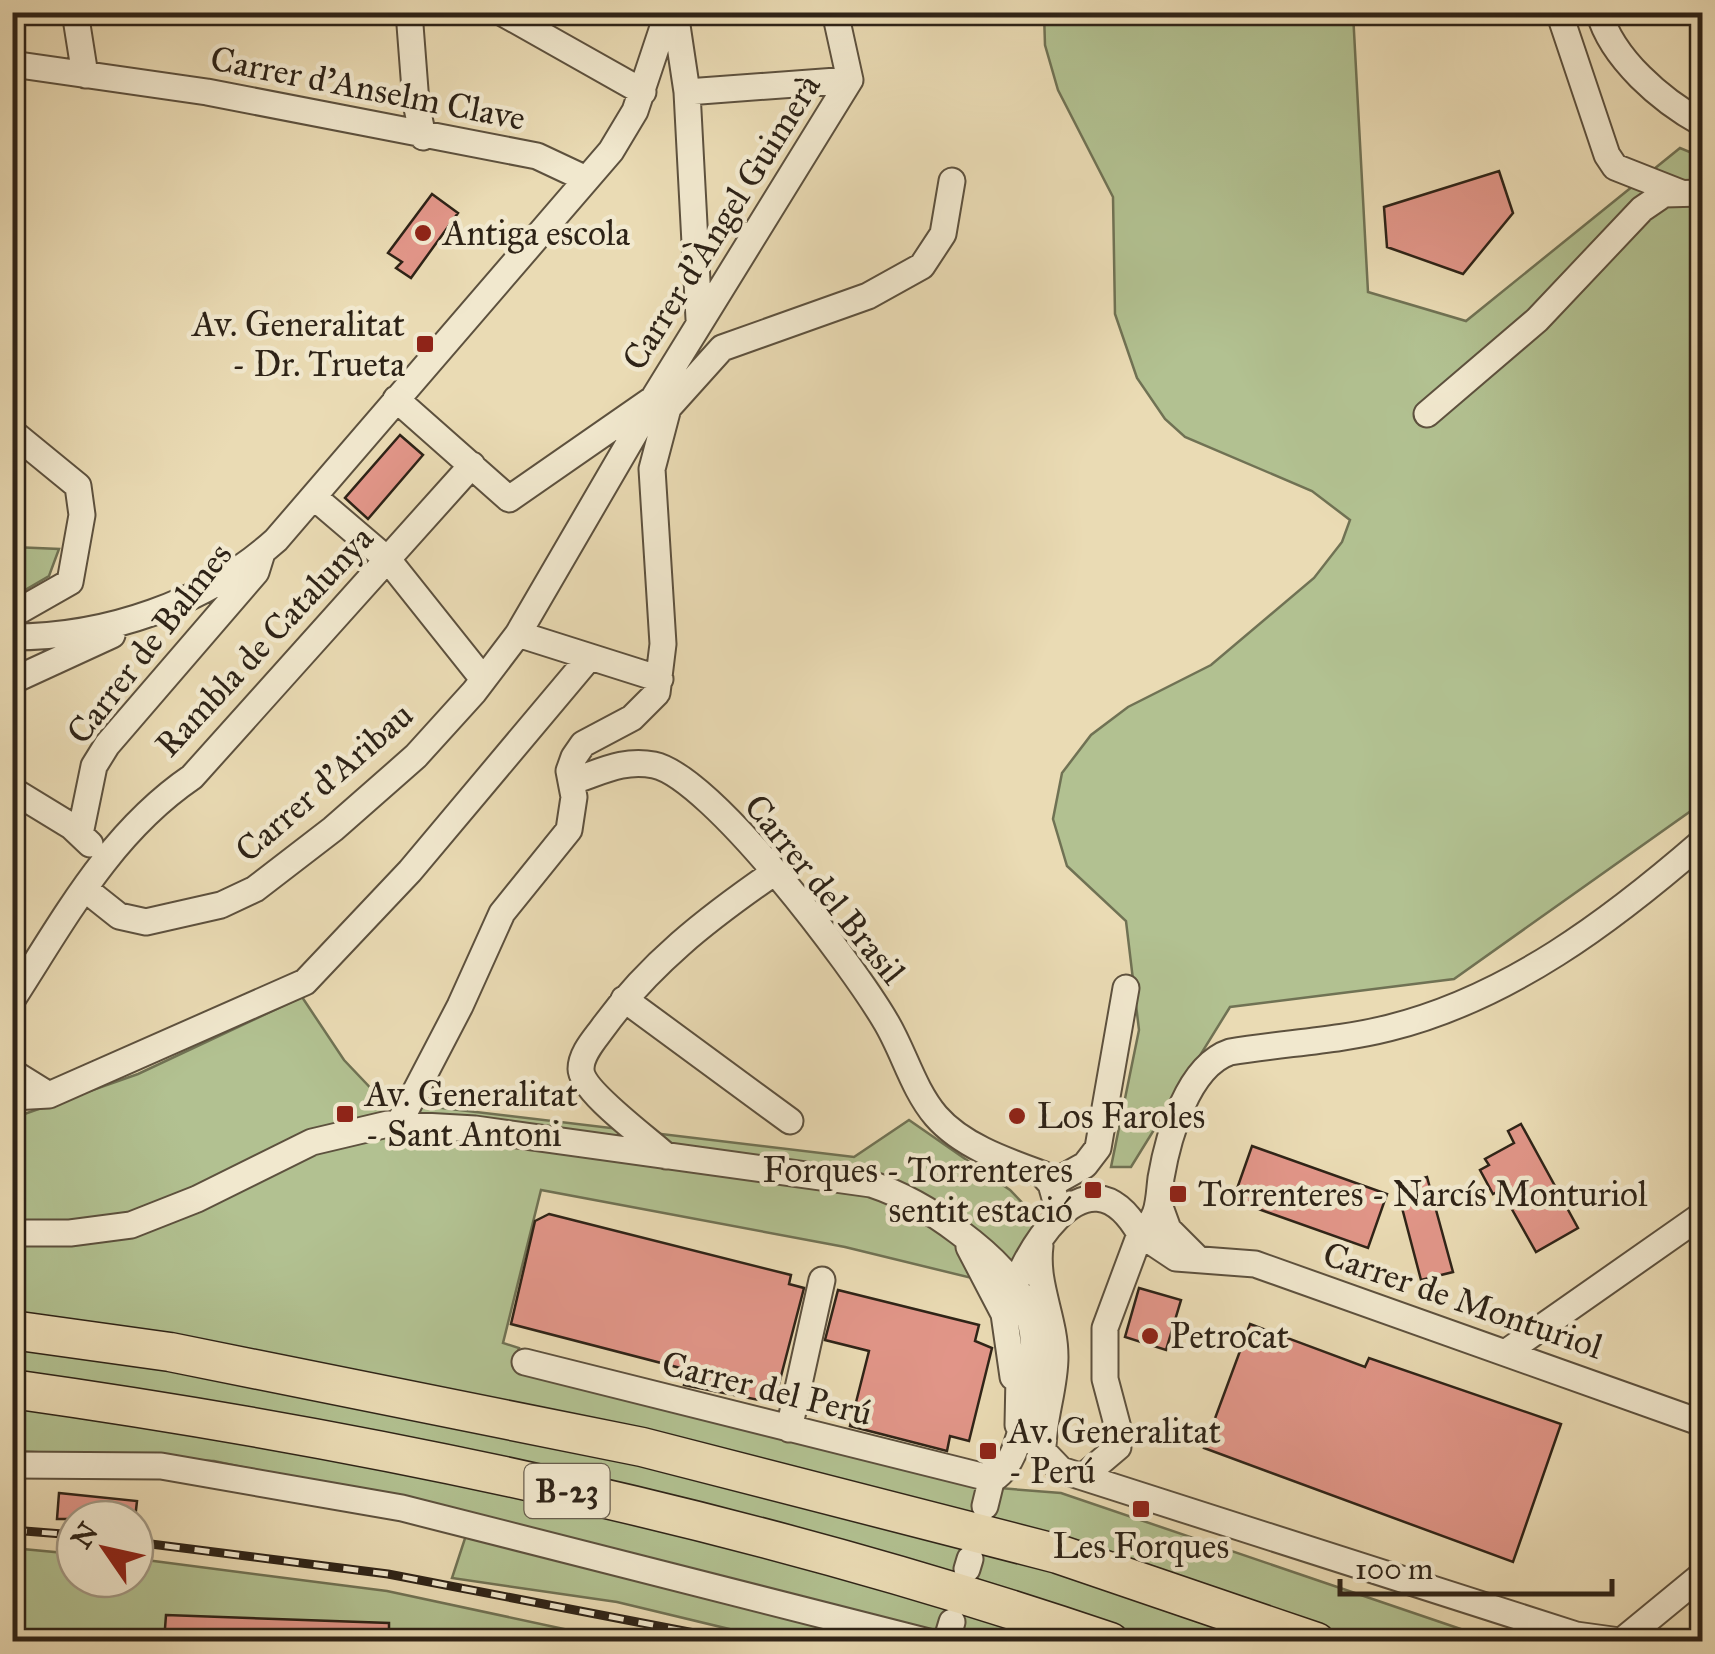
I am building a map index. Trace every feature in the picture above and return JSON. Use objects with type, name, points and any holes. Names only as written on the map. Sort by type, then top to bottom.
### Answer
[{"type":"highway","name":"B-23","points":[[12,1330],[170,1352],[642,1447],[1058,1554],[1316,1642]]},
{"type":"highway","name":"B-23","points":[[12,1389],[160,1410],[633,1504],[1110,1642]]},
{"type":"street","points":[[75,12],[85,75]]},
{"type":"street","points":[[409,12],[416,104],[423,136]]},
{"type":"street","points":[[501,12],[643,92]]},
{"type":"street","name":"Carrer d'Àngel Guimerà","points":[[655,404],[699,319],[850,80],[835,12]]},
{"type":"street","points":[[1560,12],[1607,156],[1615,167],[1692,193]]},
{"type":"street","points":[[1599,12],[1612,40],[1630,63],[1702,123]]},
{"type":"street","points":[[12,637],[76,634],[128,622],[183,598],[262,553],[625,131],[643,92],[666,15]]},
{"type":"street","points":[[666,15],[688,92],[699,319]]},
{"type":"street","name":"Carrer d'Anselm Clave","points":[[12,64],[207,92],[537,156],[586,180]]},
{"type":"street","points":[[688,92],[850,80]]},
{"type":"street","points":[[396,399],[509,498],[655,404],[722,348],[868,296],[922,266],[943,234],[952,180]]},
{"type":"street","points":[[1427,414],[1537,320],[1642,209],[1664,194],[1692,193]]},
{"type":"street","points":[[399,1124],[502,913],[570,830],[573,781],[569,770],[583,744],[646,708],[660,679],[663,644],[652,469],[655,404]]},
{"type":"street","name":"Carrer d'Aribau","points":[[85,890],[119,916],[146,922],[239,900],[394,776],[484,679],[518,634],[655,404]]},
{"type":"street","points":[[12,432],[78,486],[82,515],[70,582],[12,615]]},
{"type":"street","name":"Rambla de Catalunya","points":[[102,859],[160,799],[192,776],[472,465]]},
{"type":"street","points":[[314,497],[389,561],[484,679]]},
{"type":"street","name":"Carrer de Balmes","points":[[80,834],[94,766],[107,744],[256,572],[262,553]]},
{"type":"street","points":[[12,681],[104,642],[128,622]]},
{"type":"street","points":[[518,634],[588,660],[660,679]]},
{"type":"street","points":[[12,1097],[49,1095],[305,982],[410,871],[588,660]]},
{"type":"street","name":"Carrer del Brasil","points":[[573,781],[623,764],[667,769],[684,778],[772,874],[866,988],[937,1117],[960,1137],[1042,1174],[1051,1184]]},
{"type":"street","points":[[12,790],[80,834],[102,859],[12,1000]]},
{"type":"street","points":[[1196,1258],[1168,1229],[1160,1207],[1162,1177],[1190,1086],[1218,1056],[1390,1028],[1488,990],[1598,928],[1702,842]]},
{"type":"street","points":[[666,1156],[588,1089],[581,1070],[586,1051],[624,998],[709,918],[772,874]]},
{"type":"street","points":[[1058,1212],[1051,1184],[1085,1166],[1098,1148],[1112,1094],[1126,988]]},
{"type":"street","points":[[624,998],[790,1121]]},
{"type":"street","points":[[12,1072],[49,1095]]},
{"type":"street","points":[[12,1233],[70,1233],[131,1225],[197,1199],[322,1138],[399,1124],[475,1129],[871,1184],[918,1203],[992,1256],[1016,1284],[1034,1342],[1031,1389],[1021,1428],[985,1506]]},
{"type":"street","points":[[1120,1209],[1142,1198],[1162,1177]]},
{"type":"street","points":[[1004,1314],[1016,1284],[1058,1212],[1090,1200],[1120,1209],[1140,1234]]},
{"type":"street","points":[[1063,1466],[1118,1447],[1118,1428],[1105,1379],[1105,1328],[1140,1234],[1160,1207]]},
{"type":"street","points":[[1508,1350],[1702,1215]]},
{"type":"street","points":[[958,1231],[981,1264],[1004,1314],[1013,1362],[1020,1376],[1016,1419],[1063,1466],[1576,1635],[1625,1641],[1702,1575]]},
{"type":"street","name":"Carrer de Monturiol","points":[[1140,1234],[1176,1258],[1255,1264],[1508,1350],[1702,1424]]},
{"type":"street","points":[[992,1256],[1040,1241]]},
{"type":"street","points":[[1040,1241],[1038,1275],[1053,1327],[1063,1466]]},
{"type":"street","points":[[789,1429],[822,1280]]},
{"type":"street","name":"Carrer del Perú","points":[[525,1362],[789,1429],[998,1476],[1035,1466],[1063,1466]]},
{"type":"street","points":[[998,1476],[1013,1362]]},
{"type":"street","points":[[12,1465],[161,1466],[402,1508],[929,1642]]},
{"type":"green space","points":[[1044,13],[1353,13],[1368,292],[1466,321],[1680,148],[1702,157],[1702,803],[1454,979],[1230,1007],[1131,1167],[1111,1167],[1139,1030],[1126,921],[1067,866],[1053,819],[1062,773],[1091,735],[1128,707],[1211,665],[1314,578],[1342,542],[1350,520],[1312,491],[1185,437],[1165,419],[1137,378],[1115,314],[1113,197],[1058,90],[1045,45]]},
{"type":"green space","points":[[13,547],[59,549],[49,576],[13,597]]},
{"type":"green space","points":[[302,997],[344,1060],[383,1101],[854,1157],[909,1120],[1010,1190],[1036,1217],[1025,1291],[845,1247],[541,1190],[503,1343],[519,1348],[514,1366],[974,1486],[1061,1493],[1496,1641],[779,1641],[617,1602],[452,1578],[472,1517],[214,1461],[13,1451],[13,1118],[138,1074]]},
{"type":"green space","points":[[12,1548],[55,1552],[55,1599],[155,1599],[155,1561],[387,1591],[620,1641],[13,1641]]},
{"type":"building","points":[[1499,171],[1513,213],[1463,274],[1387,247],[1384,207]]},
{"type":"building","name":"Antiga escola","points":[[432,194],[458,213],[411,278],[396,268],[402,262],[388,253]]},
{"type":"building","points":[[400,435],[423,455],[368,519],[345,498]]},
{"type":"building","points":[[1521,1124],[1578,1228],[1536,1252],[1501,1190],[1493,1194],[1480,1170],[1489,1165],[1485,1159],[1514,1143],[1508,1131]]},
{"type":"building","points":[[1252,1146],[1387,1194],[1368,1248],[1233,1200]]},
{"type":"building","points":[[1427,1177],[1453,1272],[1421,1280],[1396,1185]]},
{"type":"building","points":[[549,1214],[791,1275],[789,1284],[804,1288],[774,1403],[684,1385],[688,1370],[511,1324],[535,1221]]},
{"type":"building","points":[[1139,1288],[1181,1300],[1166,1350],[1125,1337]]},
{"type":"building","points":[[838,1290],[979,1325],[975,1341],[992,1348],[969,1441],[950,1436],[947,1451],[850,1426],[869,1351],[825,1340]]},
{"type":"building","points":[[1250,1324],[1365,1367],[1369,1358],[1561,1424],[1513,1562],[1204,1448]]},
{"type":"building","points":[[59,1493],[118,1499],[59,1499]]},
{"type":"building","points":[[166,1615],[389,1623],[389,1642],[164,1642]]},
{"type":"railway","points":[[12,1530],[55,1533]]},
{"type":"railway","points":[[155,1545],[388,1574],[741,1642]]},
{"type":"place","name":"Antiga escola","points":[[423,233]]},
{"type":"place","name":"Av. Generalitat - Dr. Trueta","points":[[425,344]]},
{"type":"place","name":"Av. Generalitat - Sant Antoni","points":[[345,1114]]},
{"type":"place","name":"Los Faroles","points":[[1017,1116]]},
{"type":"place","name":"Forques - Torrenteres sentit estació","points":[[1093,1190]]},
{"type":"place","name":"Torrenteres - Narcís Monturiol","points":[[1178,1194]]},
{"type":"place","name":"Petrocat","points":[[1150,1336]]},
{"type":"place","name":"Av. Generalitat - Perú","points":[[988,1451]]},
{"type":"place","name":"Les Forques","points":[[1141,1509]]}]
